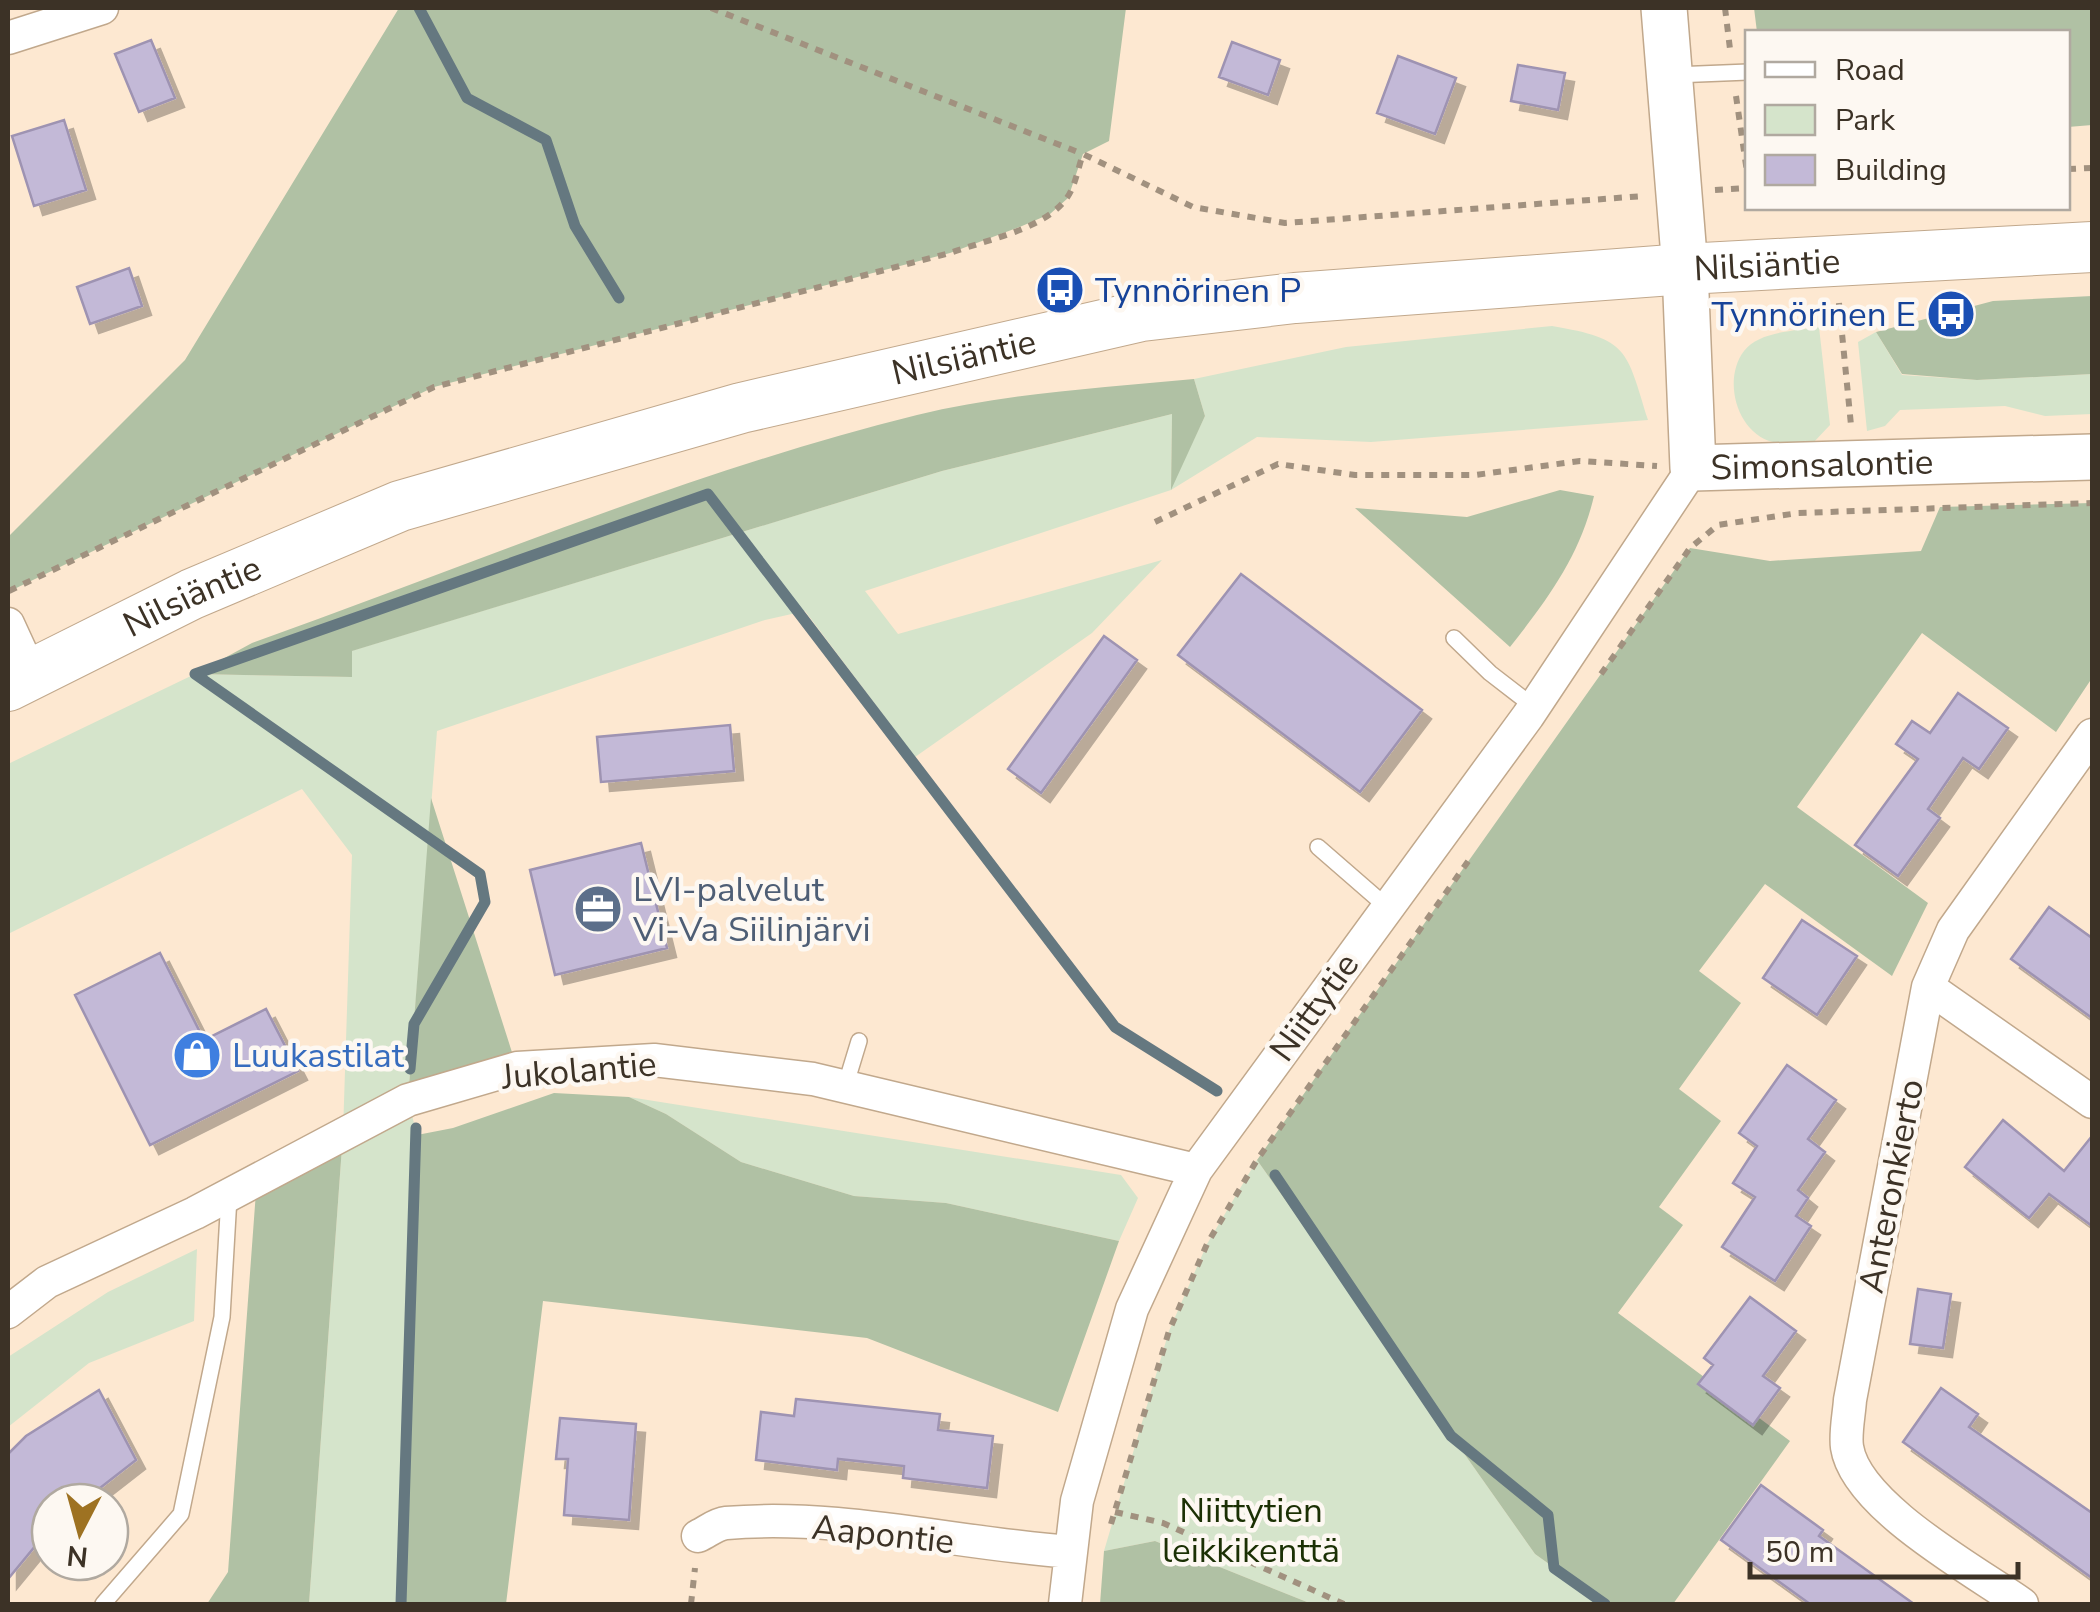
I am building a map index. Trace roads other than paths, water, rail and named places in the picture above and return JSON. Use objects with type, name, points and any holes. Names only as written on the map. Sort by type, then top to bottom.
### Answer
[{"type":"main road","name":"Nilsiäntie","points":[[19,680],[192,594],[400,506],[741,408],[1142,316],[1296,298],[1834,258],[2092,247]]},
{"type":"street","points":[[8,38],[102,8]]},
{"type":"street","name":"Simonsalontie","points":[[1664,8],[1685,269],[1693,468],[2092,457]]},
{"type":"street","name":"Niittytie","points":[[1065,1604],[1077,1501],[1132,1309],[1196,1170],[1534,707],[1693,468]]},
{"type":"street","points":[[8,624],[19,680]]},
{"type":"street","name":"Anteronkierto","points":[[2022,1604],[1897,1516],[1858,1478],[1847,1447],[1850,1400],[1928,987],[1954,930],[2092,735]]},
{"type":"street","points":[[1928,987],[2092,1102]]},
{"type":"street","name":"Jukolantie","points":[[8,1312],[48,1282],[230,1194],[408,1100],[517,1068],[654,1060],[813,1079],[1196,1170]]},
{"type":"street","name":"Aapontie","points":[[698,1536],[722,1523],[876,1528],[1000,1547],[1071,1552]]},
{"type":"lane","points":[[1670,75],[1745,72]]},
{"type":"lane","points":[[1454,638],[1490,674],[1534,707]]},
{"type":"lane","points":[[1318,847],[1387,906]]},
{"type":"lane","points":[[845,1088],[859,1041]]},
{"type":"lane","points":[[103,1604],[181,1514],[222,1317],[230,1194]]},
{"type":"waterway","points":[[419,8],[467,98],[546,140],[575,226],[619,298]]},
{"type":"waterway","points":[[195,674],[708,494],[1115,1027],[1217,1091]]},
{"type":"waterway","points":[[195,674],[480,874],[485,902],[414,1024],[410,1069]]},
{"type":"waterway","points":[[401,1604],[416,1128]]},
{"type":"waterway","points":[[1275,1175],[1451,1436],[1548,1515],[1554,1568],[1605,1604]]},
{"type":"place","name":"Tynnörinen P","points":[[1060,290]]},
{"type":"place","name":"Tynnörinen E","points":[[1951,314]]},
{"type":"place","name":"LVI-palvelut Vi-Va Siilinjärvi","points":[[598,909]]},
{"type":"place","name":"Luukastilat","points":[[197,1055]]},
{"type":"park label","name":"Niittytien leikkikenttä","points":[[1251,1530]]}]
